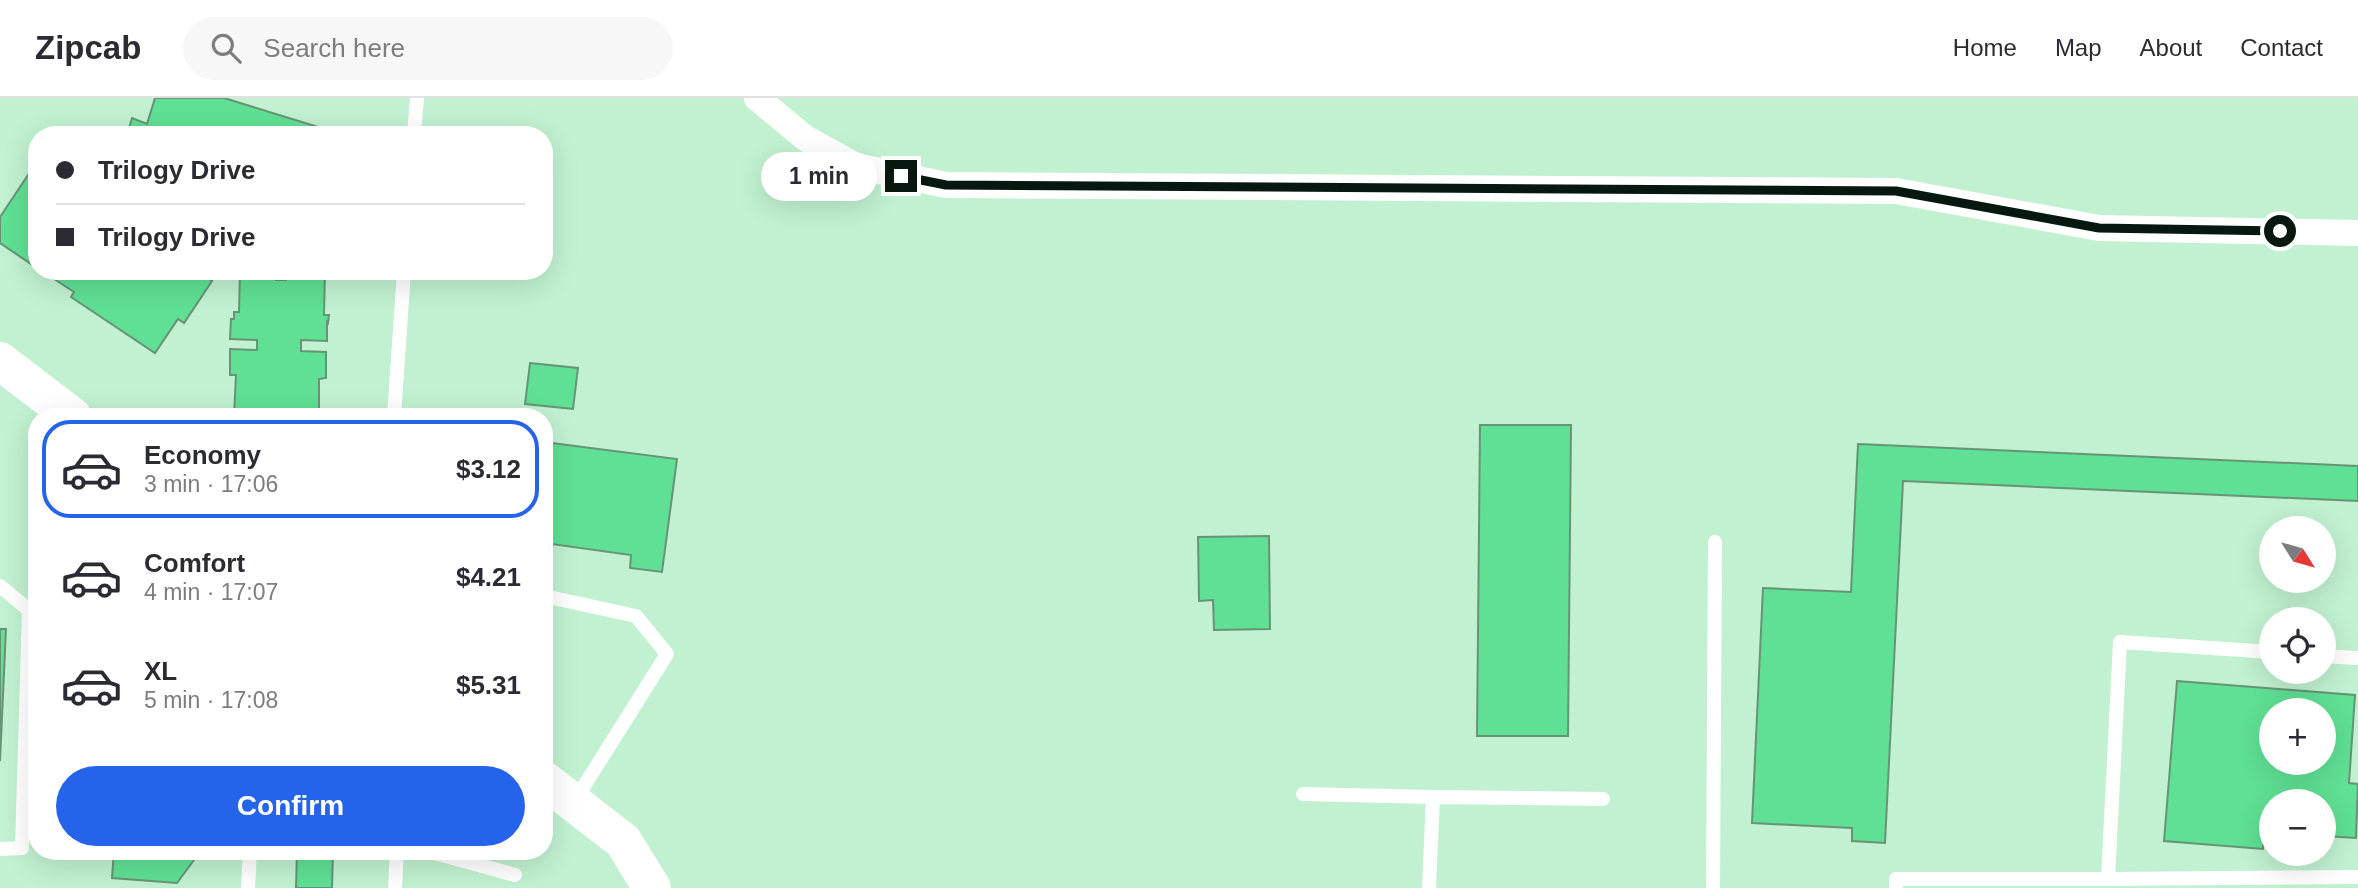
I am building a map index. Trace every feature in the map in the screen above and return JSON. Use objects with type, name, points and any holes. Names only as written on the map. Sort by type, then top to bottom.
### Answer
[{"type":"street","points":[[757,98],[805,138],[856,166],[946,185],[1896,191],[2099,228],[2358,233]]},
{"type":"street","points":[[0,361],[62,408]]},
{"type":"street","points":[[553,787],[623,841],[652,888]]},
{"type":"lane","points":[[415,126],[417,98]]},
{"type":"lane","points":[[395,408],[403,280]]},
{"type":"lane","points":[[1713,888],[1716,541]]},
{"type":"lane","points":[[0,586],[28,602]]},
{"type":"lane","points":[[553,598],[636,616],[667,654],[574,802]]},
{"type":"lane","points":[[2108,879],[2120,642],[2259,651]]},
{"type":"lane","points":[[2336,657],[2356,658]]},
{"type":"lane","points":[[0,849],[22,848],[28,715]]},
{"type":"lane","points":[[1303,794],[1603,800]]},
{"type":"lane","points":[[1429,888],[1433,797]]},
{"type":"lane","points":[[248,888],[249,860]]},
{"type":"lane","points":[[395,888],[396,860]]},
{"type":"lane","points":[[460,860],[515,875]]},
{"type":"lane","points":[[1896,888],[1896,878],[2358,877]]},
{"type":"building","points":[[155,98],[224,98],[315,126],[130,126],[132,118],[147,124]]},
{"type":"building","points":[[28,175],[28,262],[0,243],[0,217]]},
{"type":"building","points":[[56,280],[212,281],[184,323],[178,319],[155,353],[71,297],[74,292]]},
{"type":"building","points":[[240,280],[325,280],[324,315],[329,315],[327,341],[301,340],[301,351],[326,352],[326,378],[319,379],[319,408],[234,408],[236,375],[230,375],[230,349],[257,350],[257,340],[230,339],[231,319],[234,319],[234,312],[239,312]]},
{"type":"building","points":[[530,363],[578,368],[573,409],[525,404]]},
{"type":"building","points":[[1480,425],[1571,425],[1568,736],[1477,736]]},
{"type":"building","points":[[553,443],[677,459],[662,572],[630,568],[631,555],[553,544]]},
{"type":"building","points":[[1858,444],[2358,466],[2358,501],[1903,481],[1885,843],[1852,841],[1852,828],[1752,823],[1763,588],[1851,592]]},
{"type":"building","points":[[1269,536],[1270,629],[1214,630],[1213,600],[1199,601],[1198,537]]},
{"type":"building","points":[[0,629],[6,629],[0,761]]},
{"type":"building","points":[[2177,681],[2355,695],[2349,783],[2358,784],[2356,838],[2336,837],[2336,789],[2259,789],[2259,849],[2164,841]]},
{"type":"building","points":[[113,860],[194,860],[177,883],[112,878]]},
{"type":"building","points":[[297,860],[333,860],[332,888],[296,888]]},
{"type":"route","points":[[901,176],[946,185],[1896,191],[2099,228],[2280,231]]}]
